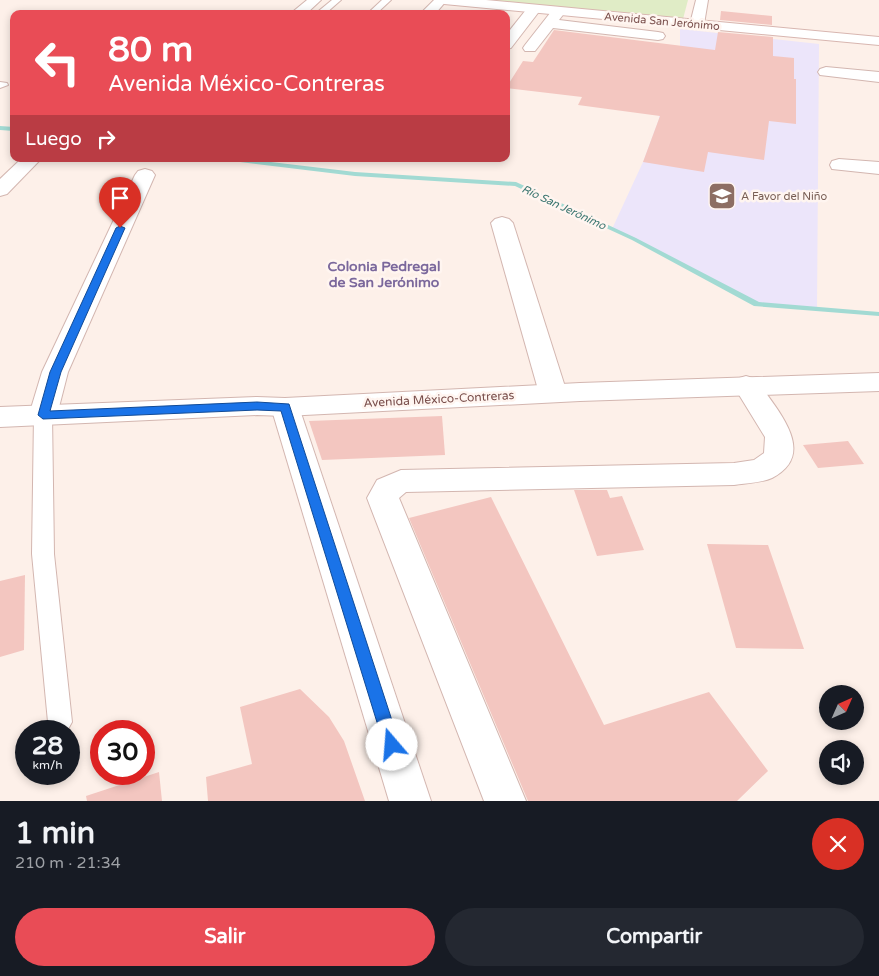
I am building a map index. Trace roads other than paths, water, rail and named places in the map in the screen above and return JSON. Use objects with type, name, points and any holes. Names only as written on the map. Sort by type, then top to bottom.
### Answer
[{"type":"street","points":[[302,10],[316,0]]},
{"type":"street","points":[[432,10],[443,0]]},
{"type":"street","name":"Avenida San Jerónimo","points":[[443,0],[879,42]]},
{"type":"street","points":[[697,24],[702,0]]},
{"type":"street","points":[[510,40],[534,9]]},
{"type":"street","points":[[530,48],[559,11]]},
{"type":"street","points":[[550,23],[658,36]]},
{"type":"street","points":[[826,72],[879,77]]},
{"type":"street","points":[[0,190],[29,162]]},
{"type":"street","points":[[839,165],[879,168]]},
{"type":"street","points":[[43,415],[55,372],[145,175]]},
{"type":"street","points":[[502,222],[553,394]]},
{"type":"street","name":"Avenida México-Contreras","points":[[0,417],[257,406],[285,407],[746,385],[879,382]]},
{"type":"street","points":[[505,801],[383,498],[388,488],[401,481],[734,474],[761,470],[778,458],[779,438],[746,385]]},
{"type":"street","points":[[285,407],[410,801]]},
{"type":"lane","points":[[324,10],[337,0]]},
{"type":"lane","points":[[376,10],[387,0]]},
{"type":"lane","points":[[43,415],[43,554],[60,720]]},
{"type":"waterway","name":"Río San Jerónimo","points":[[0,128],[10,129]]},
{"type":"waterway","name":"Río San Jerónimo","points":[[257,162],[355,174],[516,184],[634,239],[757,304],[879,314]]},
{"type":"place","name":"A Favor del Niño","points":[[722,196]]},
{"type":"district","name":"Colonia Pedregal de San Jerónimo","points":[[384,274]]}]
